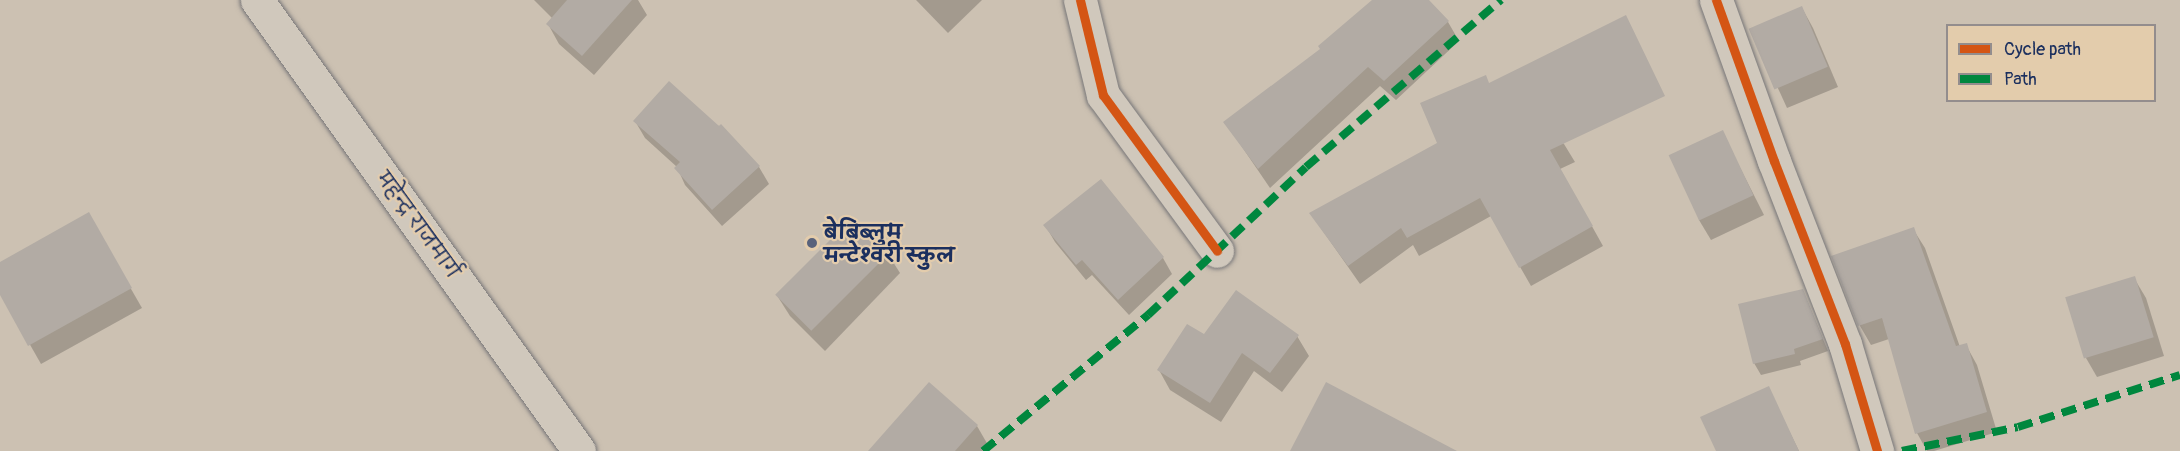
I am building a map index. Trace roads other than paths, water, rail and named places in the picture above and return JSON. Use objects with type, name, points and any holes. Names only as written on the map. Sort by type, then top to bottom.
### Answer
[{"type":"main road","name":"महेन्द्र राजमार्ग","points":[[257,0],[579,451]]},
{"type":"main road","points":[[1080,0],[1103,95],[1216,251]]},
{"type":"main road","points":[[1716,0],[1774,161],[1845,345],[1876,451]]},
{"type":"place","name":"बेबिब्लुम मन्टेश्वरी स्कुल","points":[[812,243]]}]
